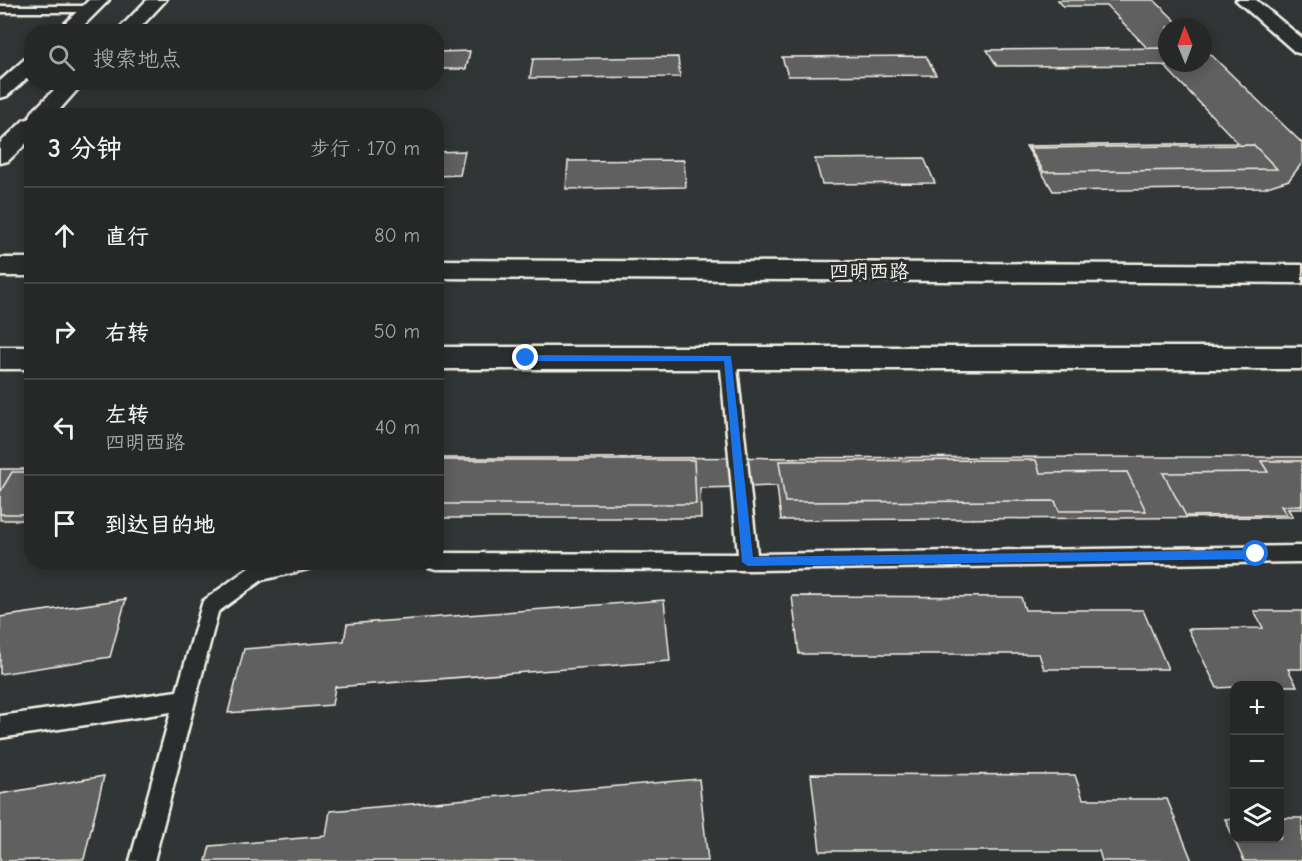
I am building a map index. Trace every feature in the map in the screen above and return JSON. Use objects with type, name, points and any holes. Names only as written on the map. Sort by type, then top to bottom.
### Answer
[{"type":"main road","points":[[133,24],[156,0]]},
{"type":"main road","points":[[1245,0],[1302,48]]},
{"type":"main road","points":[[74,24],[95,4]]},
{"type":"main road","points":[[0,92],[24,70]]},
{"type":"main road","points":[[49,108],[66,90]]},
{"type":"main road","points":[[0,156],[24,133]]},
{"type":"main road","points":[[0,267],[24,267]]},
{"type":"main road","name":"四明西路","points":[[444,269],[1302,274]]},
{"type":"main road","points":[[0,358],[24,358]]},
{"type":"main road","points":[[444,358],[1302,358]]},
{"type":"lane","points":[[0,7],[6,0]]},
{"type":"lane","points":[[0,7],[95,4]]},
{"type":"lane","points":[[728,358],[748,562]]},
{"type":"lane","points":[[444,561],[748,562],[1302,554]]},
{"type":"lane","points":[[142,861],[210,607],[257,573],[270,570]]},
{"type":"lane","points":[[0,727],[185,700]]},
{"type":"building","points":[[1058,0],[1154,0],[1173,18],[1158,18],[1158,59],[1107,6],[1063,6]]},
{"type":"building","points":[[1158,48],[1158,65],[997,66],[987,50]]},
{"type":"building","points":[[470,51],[466,69],[444,69],[444,52]]},
{"type":"building","points":[[926,56],[936,75],[788,76],[782,57]]},
{"type":"building","points":[[1212,56],[1302,143],[1302,163],[1289,180],[1264,188],[1053,191],[1026,146],[1238,143],[1170,72],[1212,72]]},
{"type":"building","points":[[678,57],[680,77],[530,78],[533,59]]},
{"type":"building","points":[[1254,145],[1277,169],[1044,172],[1029,148]]},
{"type":"building","points":[[465,151],[460,175],[444,176],[444,152]]},
{"type":"building","points":[[924,158],[935,183],[822,184],[815,159]]},
{"type":"building","points":[[684,160],[686,187],[566,189],[568,161]]},
{"type":"building","points":[[1302,457],[1302,509],[1288,509],[1293,517],[781,520],[777,486],[700,488],[701,518],[444,518],[444,458]]},
{"type":"building","points":[[444,460],[694,460],[696,504],[444,504]]},
{"type":"building","points":[[1036,460],[1040,473],[1127,472],[1146,511],[1059,511],[1055,501],[785,502],[779,461]]},
{"type":"building","points":[[1261,461],[1302,461],[1302,505],[1281,506],[1287,515],[1186,516],[1163,473],[1268,472]]},
{"type":"building","points":[[0,469],[24,469],[24,520],[0,520]]},
{"type":"building","points":[[12,472],[24,472],[24,514],[0,514],[0,492]]},
{"type":"building","points":[[792,596],[1021,597],[1025,610],[1143,610],[1168,669],[1044,669],[1039,654],[799,654]]},
{"type":"building","points":[[126,599],[110,657],[0,674],[0,617]]},
{"type":"building","points":[[664,600],[670,661],[335,687],[332,705],[228,713],[244,649],[344,641],[347,624]]},
{"type":"building","points":[[1254,611],[1302,611],[1302,669],[1288,669],[1297,686],[1284,686],[1284,681],[1230,681],[1230,687],[1217,688],[1188,629],[1263,628]]},
{"type":"building","points":[[811,774],[1075,775],[1083,799],[1167,799],[1192,861],[1102,861],[1099,851],[820,851]]},
{"type":"building","points":[[104,776],[84,859],[0,861],[0,794]]},
{"type":"building","points":[[699,779],[708,861],[206,861],[210,846],[326,836],[330,811]]},
{"type":"building","points":[[1284,818],[1302,818],[1302,861],[1244,861],[1236,843],[1284,843]]},
{"type":"building","points":[[1225,819],[1230,819],[1230,830]]},
{"type":"route","points":[[526,358],[728,358],[748,562],[1256,554]]}]
